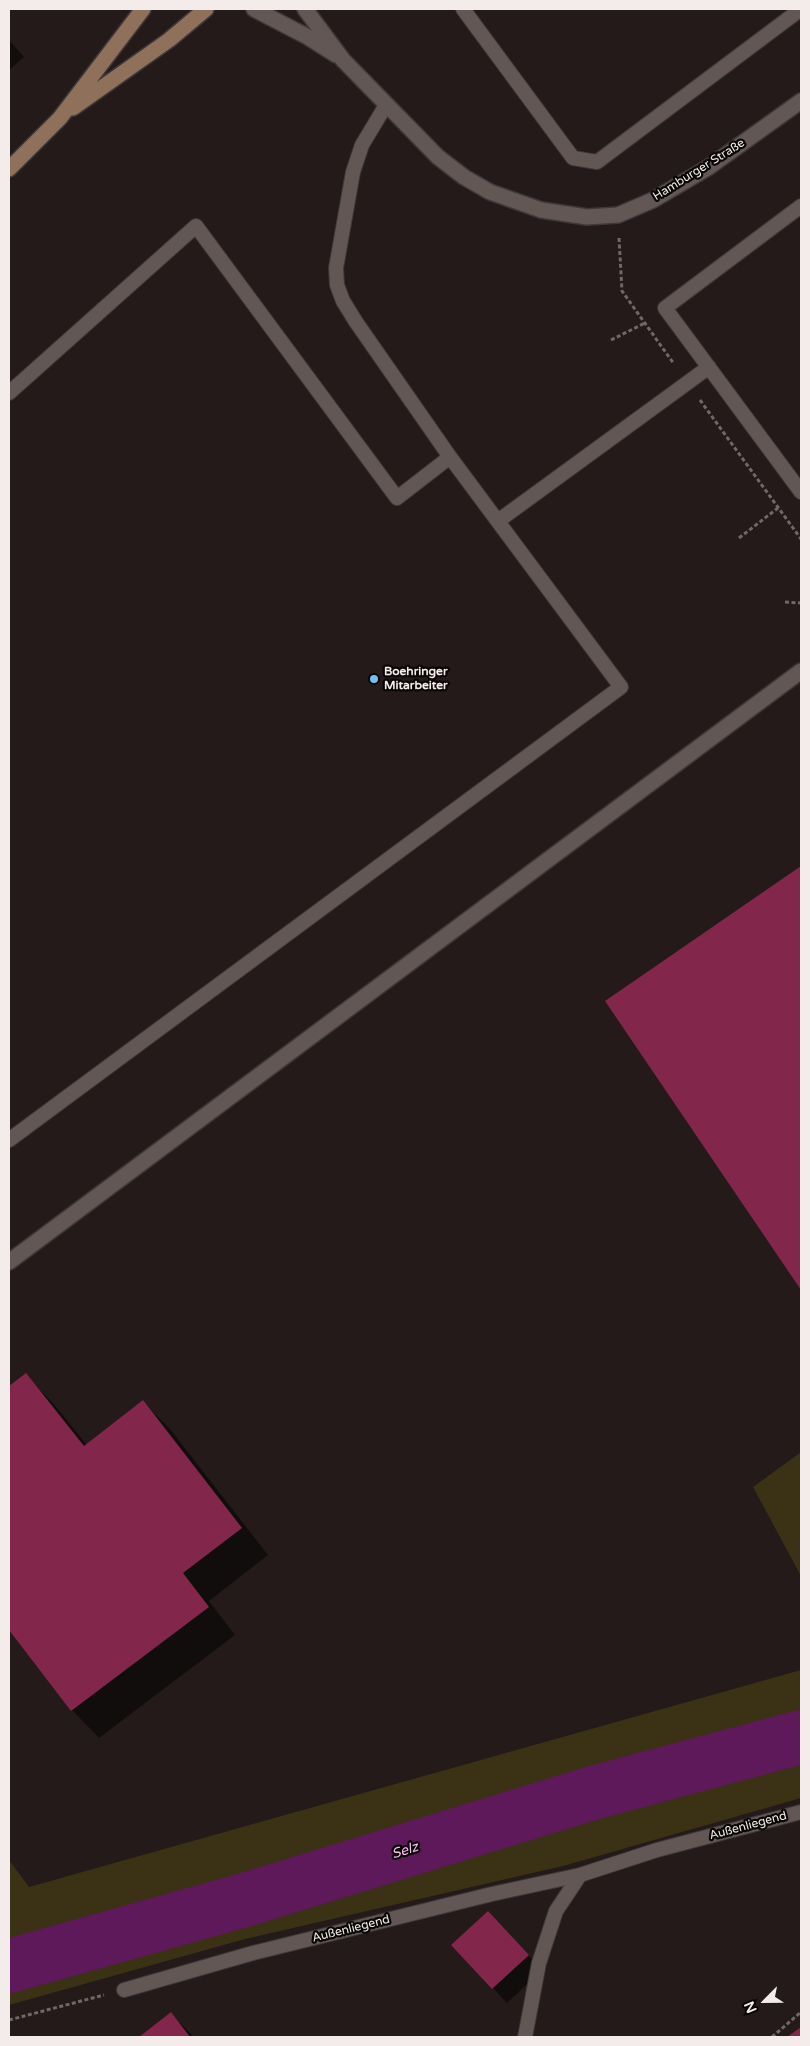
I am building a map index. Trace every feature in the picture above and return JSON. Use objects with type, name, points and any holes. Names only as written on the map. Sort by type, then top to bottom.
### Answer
[{"type":"main road","points":[[9,169],[60,118],[143,9]]},
{"type":"main road","points":[[60,118],[169,40],[206,9]]},
{"type":"street","name":"Hamburger Straße","points":[[254,9],[306,36],[343,60]]},
{"type":"street","name":"Hamburger Straße","points":[[305,9],[343,60],[438,157],[464,177],[490,192],[541,210],[587,217],[618,215],[653,200],[710,166],[801,101]]},
{"type":"street","points":[[9,1262],[801,671]]},
{"type":"lane","points":[[463,9],[574,158],[597,162],[801,9]]},
{"type":"lane","points":[[9,1140],[621,687],[450,456],[343,301],[337,285],[336,268],[353,172],[362,146],[386,104]]},
{"type":"lane","points":[[801,206],[665,308],[801,492]]},
{"type":"lane","points":[[9,394],[196,226],[396,498],[450,456]]},
{"type":"lane","points":[[498,521],[709,367]]},
{"type":"lane","name":"Außenliegend","points":[[124,1990],[253,1953],[492,1894],[580,1875],[657,1850],[801,1812]]},
{"type":"lane","points":[[525,2037],[539,1963],[556,1912],[580,1875]]},
{"type":"path","points":[[611,340],[645,323]]},
{"type":"path","points":[[738,538],[778,508]]},
{"type":"path","points":[[785,602],[801,603]]},
{"type":"path","points":[[9,2020],[124,1990]]},
{"type":"path","points":[[772,2037],[801,2012]]},
{"type":"shaded area","points":[[801,1452],[801,1576],[753,1487]]},
{"type":"shaded area","points":[[801,1670],[801,1798],[563,1866],[245,1939],[9,2005],[9,1860],[29,1887]]},
{"type":"building","points":[[801,866],[801,1290],[605,1001]]},
{"type":"building","points":[[26,1373],[84,1446],[143,1400],[242,1528],[183,1573],[209,1607],[71,1711],[9,1630],[9,1386]]},
{"type":"building","points":[[488,1911],[529,1955],[492,1989],[451,1945]]},
{"type":"building","points":[[171,2012],[190,2037],[139,2037]]},
{"type":"building","points":[[801,2027],[801,2037],[787,2037]]},
{"type":"waterway","name":"Selz","points":[[9,1966],[241,1901],[596,1792],[801,1737]]},
{"type":"place","name":"Boehringer Mitarbeiter","points":[[374,679]]}]
